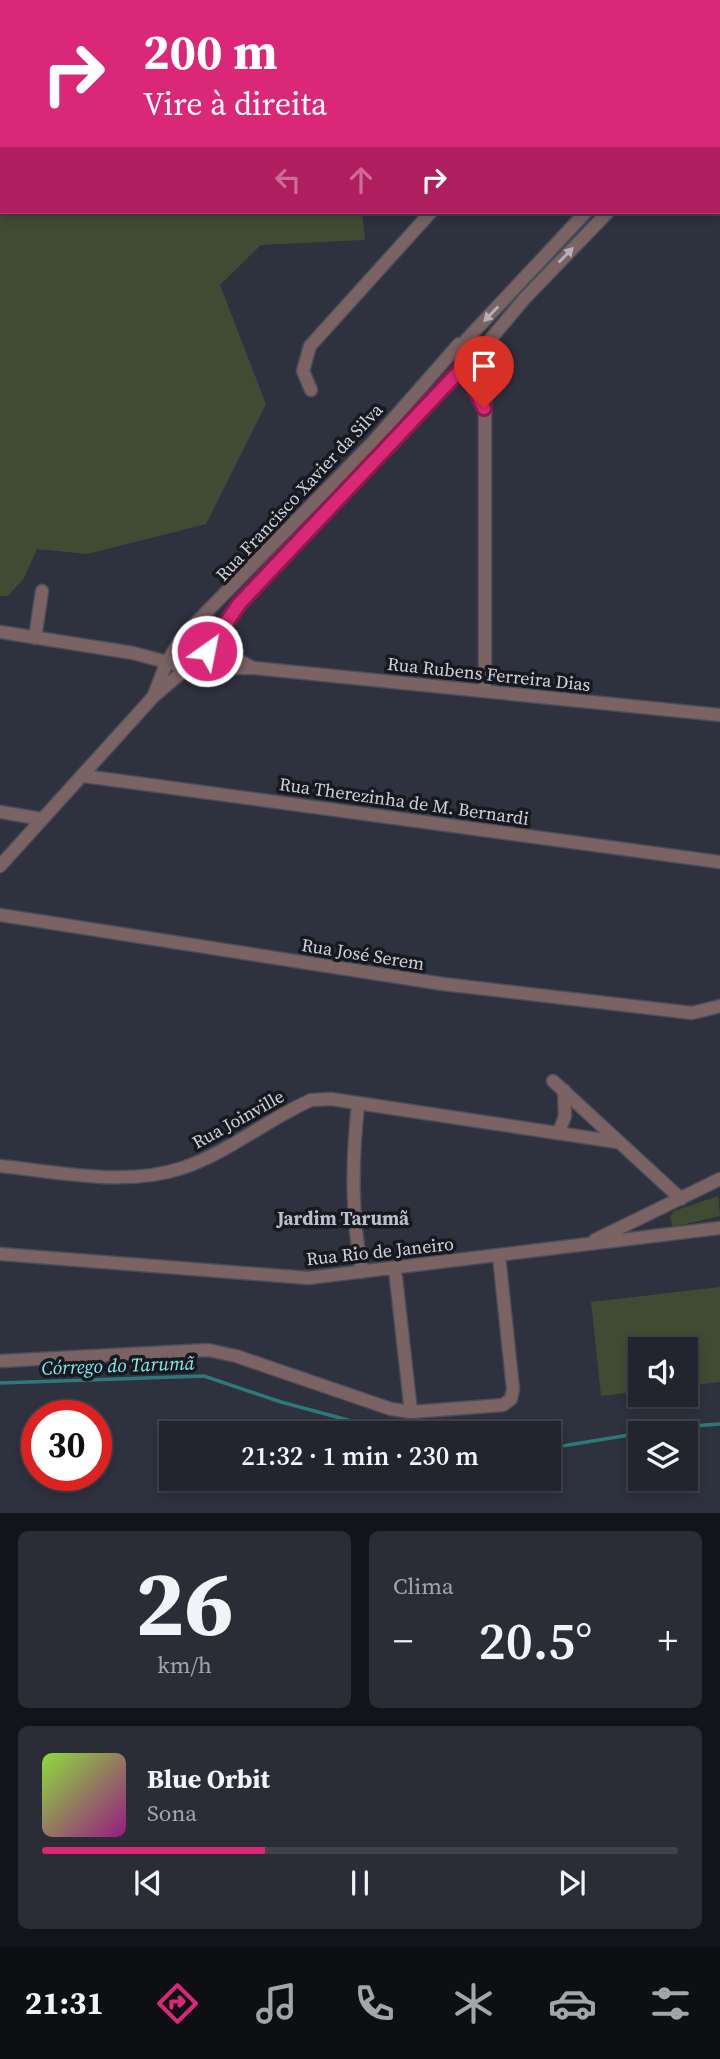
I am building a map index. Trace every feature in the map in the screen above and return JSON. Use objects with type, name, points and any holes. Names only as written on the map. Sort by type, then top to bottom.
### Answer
[{"type":"street","points":[[311,390],[303,371],[304,358],[310,346],[429,214]]},
{"type":"street","name":"Rua Francisco Xavier da Silva","points":[[154,696],[174,649],[193,627],[354,462],[584,214]]},
{"type":"street","points":[[465,366],[480,363],[484,350],[525,298],[606,214]]},
{"type":"street","points":[[484,408],[465,366],[456,354],[463,342],[477,340],[484,350],[485,691]]},
{"type":"street","name":"Rua Francisco Xavier da Silva","points":[[154,696],[189,668],[213,641],[239,604],[465,366]]},
{"type":"street","points":[[432,376],[444,388]]},
{"type":"street","points":[[35,638],[42,591]]},
{"type":"street","points":[[193,627],[233,658],[254,668]]},
{"type":"street","points":[[0,632],[133,653],[166,664]]},
{"type":"street","points":[[133,653],[174,649]]},
{"type":"street","name":"Rua Rubens Ferreira Dias","points":[[166,664],[189,668],[254,668],[720,715]]},
{"type":"street","points":[[0,866],[154,696]]},
{"type":"street","name":"Rua Therezinha de M. Bernardi","points":[[84,776],[720,862]]},
{"type":"street","points":[[0,813],[42,819]]},
{"type":"street","name":"Rua José Serem","points":[[0,915],[457,985],[692,1013],[720,1006]]},
{"type":"street","points":[[553,1081],[681,1199]]},
{"type":"street","points":[[559,1132],[565,1116],[564,1090]]},
{"type":"street","name":"Rua Joinville","points":[[0,1166],[117,1177],[157,1174],[184,1168],[311,1100],[358,1104],[617,1142]]},
{"type":"street","points":[[358,1104],[352,1163],[354,1229],[362,1272]]},
{"type":"street","points":[[586,1244],[720,1179]]},
{"type":"street","name":"Rua Rio de Janeiro","points":[[0,1254],[308,1278],[720,1228]]},
{"type":"street","points":[[0,1361],[208,1350],[247,1359],[391,1409],[411,1412],[503,1405],[511,1399],[513,1390],[499,1256]]},
{"type":"street","points":[[395,1269],[411,1412]]},
{"type":"green space","points":[[0,214],[362,214],[365,240],[261,245],[220,285],[266,404],[206,524],[87,554],[37,549],[24,578],[8,596],[0,596]]},
{"type":"green space","points":[[718,1196],[720,1216],[673,1227],[670,1217],[674,1211]]},
{"type":"green space","points":[[720,1287],[720,1382],[698,1385],[698,1337],[628,1337],[628,1393],[601,1396],[591,1302]]},
{"type":"waterway","name":"Córrego do Tarumã","points":[[0,1383],[204,1376],[281,1402],[351,1421]]},
{"type":"waterway","name":"Córrego do Tarumã","points":[[561,1446],[678,1427],[720,1424]]},
{"type":"district","name":"Jardim Tarumã","points":[[343,1218]]},
{"type":"route","points":[[207,651],[239,604],[464,366],[467,367],[484,408]]}]
